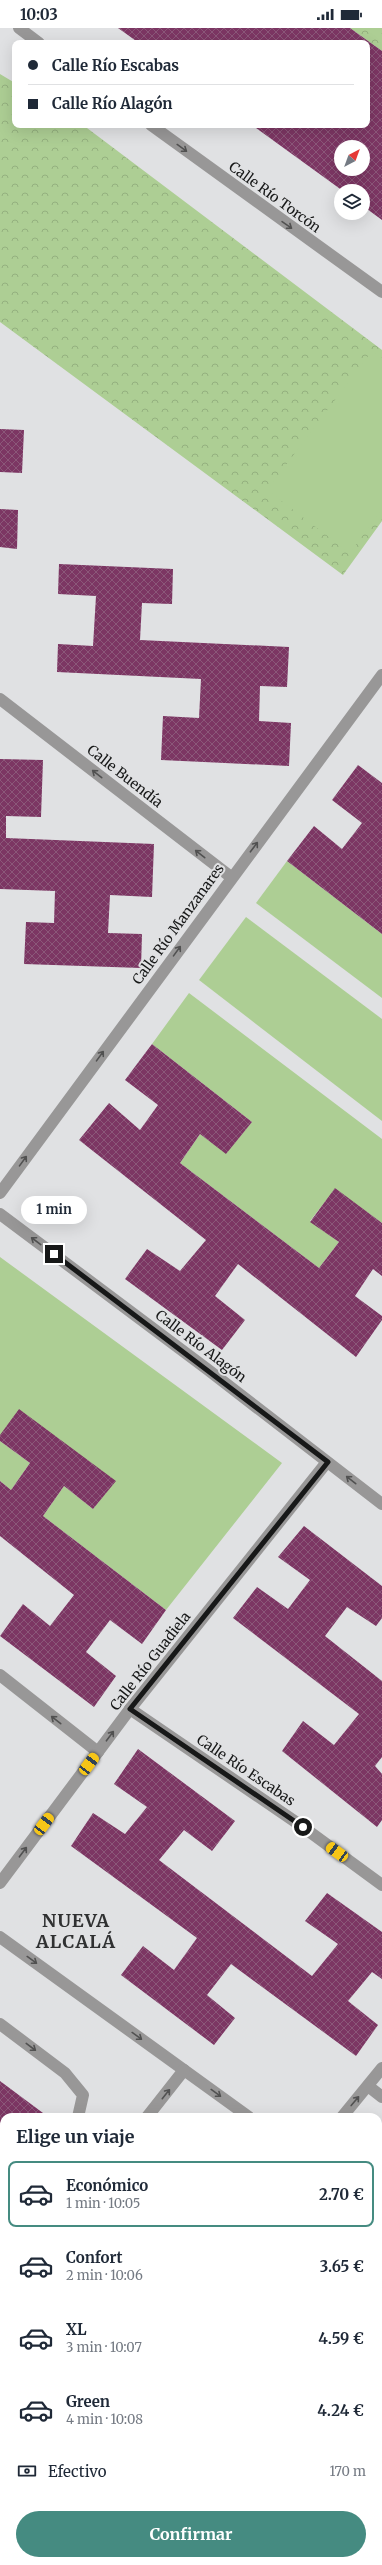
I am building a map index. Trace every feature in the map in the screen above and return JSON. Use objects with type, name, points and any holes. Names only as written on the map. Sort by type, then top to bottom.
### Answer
[{"type":"street","points":[[19,28],[35,40]]},
{"type":"street","name":"Calle Río Torcón","points":[[155,128],[382,292]]},
{"type":"street","name":"Calle Río Manzanares","points":[[0,1192],[231,877],[382,675]]},
{"type":"street","name":"Calle Buendía","points":[[0,699],[231,877]]},
{"type":"street","name":"Calle Río Alagón","points":[[0,1214],[382,1504]]},
{"type":"street","name":"Calle Río Guadiela","points":[[0,1883],[130,1709],[328,1462]]},
{"type":"street","points":[[0,1676],[98,1752]]},
{"type":"street","name":"Calle Río Escabas","points":[[130,1709],[303,1827],[382,1885]]},
{"type":"street","points":[[0,1937],[243,2113]]},
{"type":"street","points":[[0,2024],[64,2073],[83,2095],[79,2113]]},
{"type":"street","points":[[345,2113],[382,2068]]},
{"type":"street","points":[[150,2113],[184,2070]]},
{"type":"street","points":[[368,2086],[382,2097]]},
{"type":"green space","points":[[350,28],[382,28],[382,51],[370,42],[370,40],[367,40]]},
{"type":"green space","points":[[0,74],[12,81],[12,128],[87,128],[382,350],[382,521],[343,575],[0,322]]},
{"type":"green space","points":[[372,351],[382,358],[382,509],[350,553],[267,490]]},
{"type":"green space","points":[[287,861],[382,934],[382,998],[256,903]]},
{"type":"green space","points":[[246,917],[382,1019],[382,1121],[199,980]]},
{"type":"green space","points":[[189,993],[382,1139],[382,1223],[335,1189],[310,1221],[339,1242],[319,1268],[180,1163],[200,1134],[226,1153],[252,1122],[152,1044]]},
{"type":"green space","points":[[0,1257],[282,1463],[166,1610],[43,1516],[64,1486],[93,1509],[115,1481],[0,1435]]},
{"type":"green space","points":[[0,1441],[30,1463],[11,1490],[0,1481]]},
{"type":"building","points":[[118,28],[350,28],[367,40],[135,40]]},
{"type":"building","points":[[370,42],[382,51],[382,220],[370,211],[370,184],[334,184],[256,128],[370,128]]},
{"type":"building","points":[[0,429],[24,430],[22,473],[0,472]]},
{"type":"building","points":[[0,509],[18,510],[17,549],[0,547]]},
{"type":"building","points":[[59,564],[173,569],[172,604],[142,603],[140,640],[289,647],[287,687],[260,686],[259,721],[291,723],[289,766],[161,760],[163,716],[199,718],[201,679],[57,672],[58,644],[93,646],[96,596],[58,594]]},
{"type":"building","points":[[0,759],[43,760],[41,817],[6,816],[6,838],[154,844],[152,897],[110,895],[108,933],[142,934],[141,968],[24,964],[26,922],[54,923],[55,891],[0,889]]},
{"type":"building","points":[[358,765],[382,783],[382,934],[287,861],[314,826],[342,849],[362,823],[332,800]]},
{"type":"building","points":[[152,1044],[252,1122],[226,1154],[200,1134],[180,1163],[319,1268],[339,1242],[310,1222],[335,1188],[382,1223],[382,1276],[373,1269],[355,1296],[382,1316],[382,1320],[356,1357],[238,1264],[215,1296],[245,1320],[222,1350],[125,1279],[147,1249],[180,1271],[206,1240],[79,1140],[109,1103],[140,1130],[158,1105],[125,1080]]},
{"type":"building","points":[[19,1409],[116,1481],[93,1509],[64,1486],[43,1516],[166,1610],[142,1644],[110,1620],[86,1652],[116,1676],[94,1707],[0,1636],[23,1604],[50,1626],[74,1595],[0,1536],[0,1481],[11,1490],[30,1463],[0,1441],[0,1435]]},
{"type":"building","points":[[304,1526],[382,1586],[382,1618],[376,1626],[347,1607],[325,1636],[382,1681],[382,1757],[375,1766],[382,1774],[382,1820],[377,1827],[282,1751],[303,1721],[334,1745],[359,1714],[233,1618],[257,1587],[288,1609],[310,1580],[278,1557]]},
{"type":"building","points":[[138,1749],[235,1821],[212,1851],[184,1830],[159,1860],[312,1976],[338,1944],[305,1921],[327,1893],[382,1932],[382,1979],[372,1972],[348,2001],[378,2025],[356,2056],[231,1964],[207,1995],[235,2018],[214,2045],[121,1975],[143,1946],[174,1970],[197,1938],[71,1846],[93,1813],[125,1834],[147,1807],[114,1784]]},
{"type":"building","points":[[0,2081],[43,2113],[0,2113]]},
{"type":"district","name":"NUEVA ALCALÁ","points":[[76,1931]]},
{"type":"route","points":[[54,1254],[328,1462],[130,1709],[303,1827]]}]
